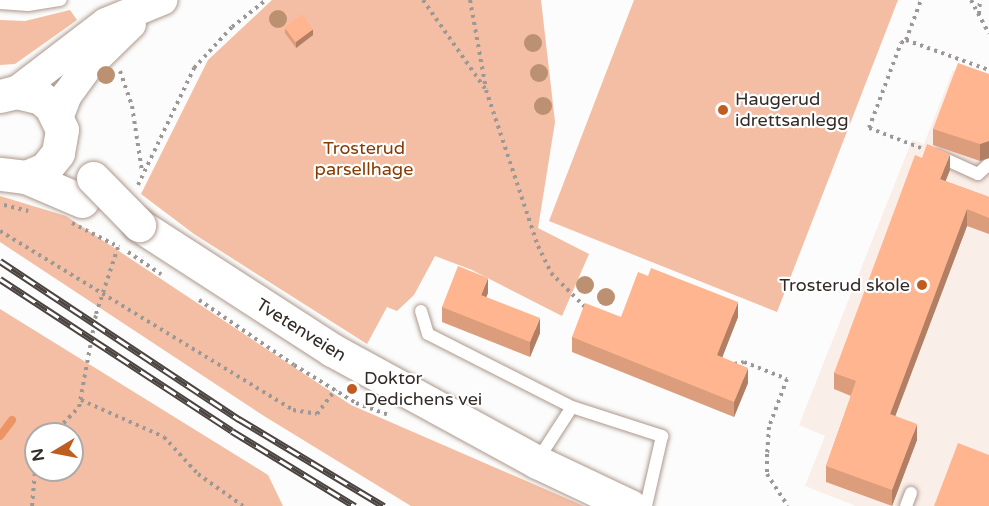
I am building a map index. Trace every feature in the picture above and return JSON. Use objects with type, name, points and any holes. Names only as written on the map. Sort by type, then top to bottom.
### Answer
[{"type":"main road","name":"Tvetenveien","points":[[8,94],[41,98],[60,131],[82,201]]},
{"type":"main road","points":[[13,176],[52,162],[60,131]]},
{"type":"main road","name":"Tvetenveien","points":[[13,176],[139,225],[165,261],[537,462],[630,506]]},
{"type":"street","points":[[8,94],[106,23],[154,4]]},
{"type":"street","points":[[60,131],[67,95],[88,66],[154,4]]},
{"type":"lane","points":[[0,3],[28,5],[61,0]]},
{"type":"lane","points":[[929,152],[978,174],[989,164]]},
{"type":"lane","points":[[421,311],[428,334],[572,407],[662,436],[646,506]]},
{"type":"lane","points":[[537,462],[572,407]]},
{"type":"lane","points":[[906,506],[911,493]]},
{"type":"path","points":[[118,68],[128,87],[142,172],[162,141],[202,57],[266,0]]},
{"type":"path","points":[[423,0],[486,90]]},
{"type":"path","points":[[470,0],[486,90],[538,246],[564,289],[594,313]]},
{"type":"path","points":[[921,0],[906,40],[901,43],[869,128],[929,152]]},
{"type":"path","points":[[970,0],[989,34]]},
{"type":"path","points":[[979,15],[980,0]]},
{"type":"path","points":[[906,40],[989,70]]},
{"type":"path","points":[[82,201],[165,261]]},
{"type":"path","points":[[0,231],[293,411],[317,414],[337,386]]},
{"type":"path","points":[[66,422],[77,412],[81,400],[102,294]]},
{"type":"path","points":[[728,365],[744,362],[786,379],[769,428],[767,474],[788,506]]},
{"type":"path","points":[[81,400],[164,437],[198,474],[243,506]]},
{"type":"path","points":[[32,506],[34,482]]},
{"type":"shaded area","name":"Trosterud skole","points":[[953,70],[989,84],[989,506],[856,506],[805,486],[825,436],[799,425],[912,140],[924,144]]},
{"type":"green space","name":"Trosterud parsellhage","points":[[272,0],[541,0],[555,122],[538,228],[589,254],[562,316],[472,270],[435,256],[414,295],[397,311],[387,307],[367,344],[194,234],[141,194],[208,60]]},
{"type":"green space","name":"Haugerud idrettsanlegg","points":[[634,0],[898,0],[777,312],[549,221]]},
{"type":"green space","points":[[70,10],[77,20],[15,64],[0,65],[0,20],[25,21]]},
{"type":"green space","points":[[0,196],[66,216],[351,405],[584,506],[411,506],[264,416],[0,242]]},
{"type":"green space","points":[[0,309],[268,475],[283,506],[0,506]]},
{"type":"building","points":[[302,14],[313,29],[295,42],[284,27]]},
{"type":"building","points":[[958,63],[989,74],[989,141],[980,144],[933,129]]},
{"type":"building","points":[[927,144],[950,154],[940,179],[989,197],[989,218],[967,209],[890,414],[917,424],[892,490],[826,466],[856,381],[834,373],[915,155],[922,158]]},
{"type":"building","points":[[458,266],[488,278],[481,295],[540,318],[530,342],[442,307]]},
{"type":"building","points":[[651,268],[738,302],[717,355],[748,368],[734,402],[572,337],[585,303],[621,317],[638,272],[648,276]]},
{"type":"building","points":[[958,443],[989,455],[989,506],[934,506]]},
{"type":"waterway","points":[[0,436],[12,420]]},
{"type":"railway","points":[[0,261],[239,419],[384,506]]},
{"type":"railway","points":[[0,279],[232,431],[355,506]]},
{"type":"place","name":"Haugerud idrettsanlegg","points":[[723,110]]},
{"type":"place","name":"Trosterud skole","points":[[922,285]]},
{"type":"place","name":"Doktor Dedichens vei","points":[[352,389]]}]
